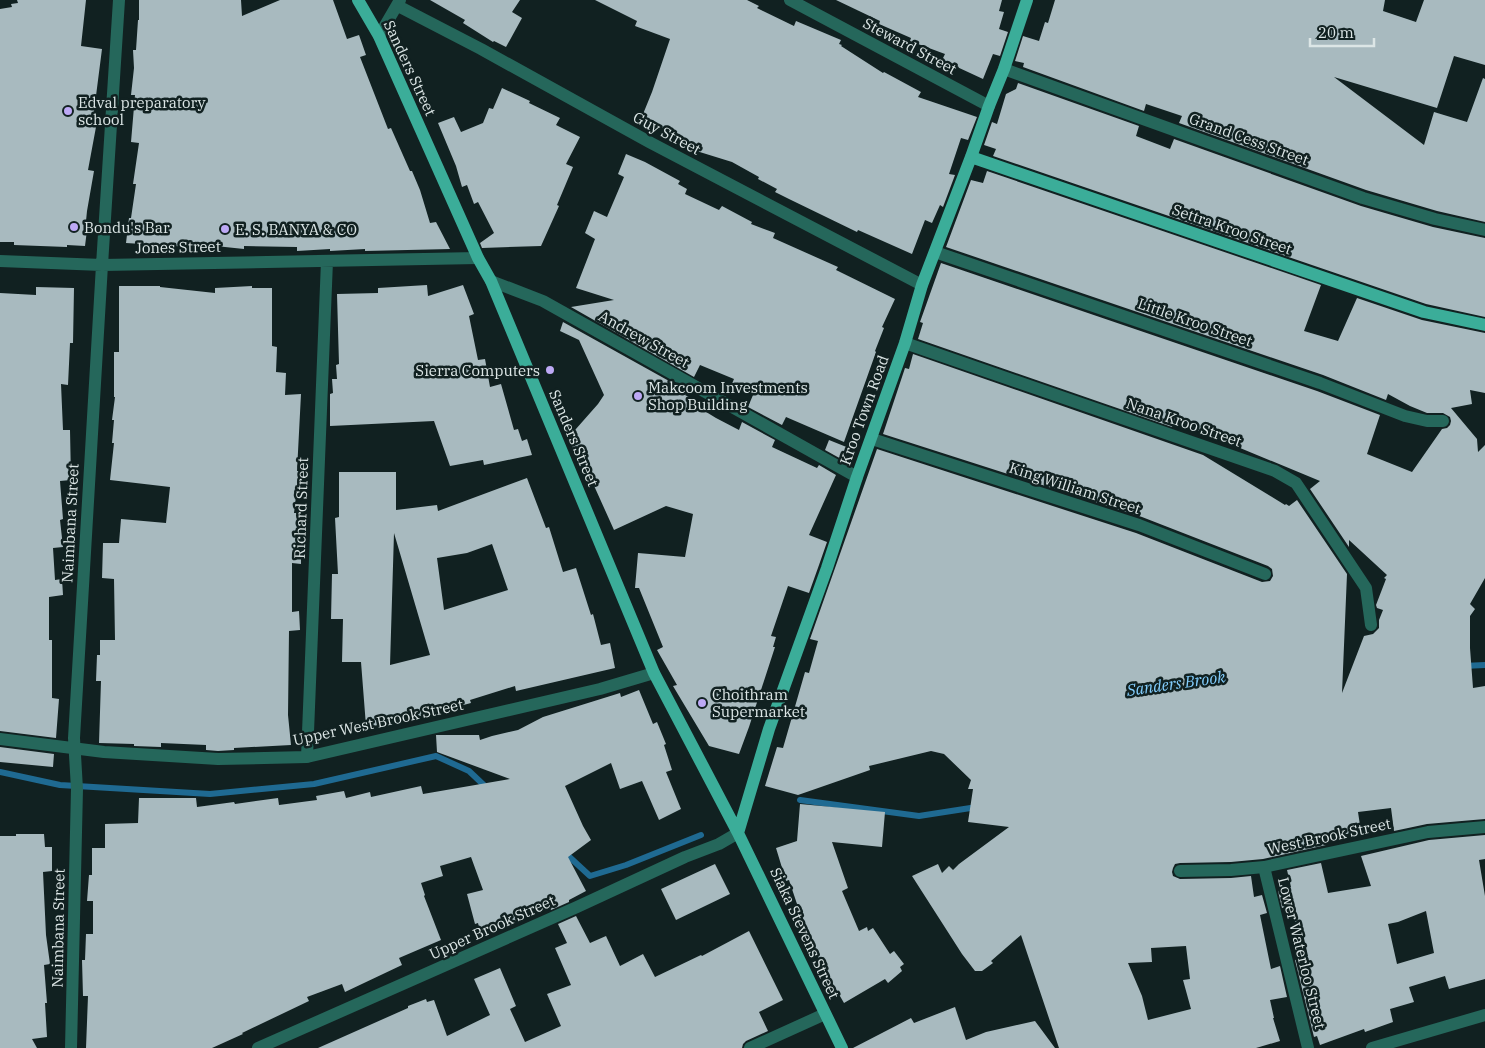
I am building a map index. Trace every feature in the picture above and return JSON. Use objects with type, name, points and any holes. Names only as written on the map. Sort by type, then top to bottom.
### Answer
[{"type":"main road","name":"Sanders Street","points":[[358,0],[379,36],[478,258],[491,281],[654,673],[738,832]]},
{"type":"main road","name":"Kroo Town Road","points":[[738,832],[768,729],[872,439],[905,343],[922,286],[1004,69],[1027,0]]},
{"type":"main road","name":"Settra Kroo Street","points":[[971,157],[1424,312],[1485,325]]},
{"type":"main road","name":"Siaka Stevens Street","points":[[738,832],[842,1048]]},
{"type":"street","name":"Naimbana Street","points":[[71,1048],[77,789],[74,747],[119,0]]},
{"type":"street","name":"Steward Street","points":[[790,0],[989,106]]},
{"type":"street","points":[[379,36],[399,3]]},
{"type":"street","name":"Guy Street","points":[[399,3],[651,143],[922,286]]},
{"type":"street","name":"Grand Cess Street","points":[[1004,69],[1363,198],[1435,219],[1485,230]]},
{"type":"street","name":"Little Kroo Street","points":[[935,252],[1320,382],[1405,416],[1427,421],[1443,422]]},
{"type":"street","name":"Jones Street","points":[[0,261],[102,265],[478,258]]},
{"type":"street","name":"Richard Street","points":[[307,757],[327,261]]},
{"type":"street","name":"Andrew Street","points":[[491,281],[543,301],[857,477]]},
{"type":"street","name":"Nana Kroo Street","points":[[905,343],[1275,471],[1296,483],[1366,588],[1371,625]]},
{"type":"street","name":"King William Street","points":[[872,439],[1138,525],[1266,574]]},
{"type":"street","name":"Upper West Brook Street","points":[[0,739],[104,752],[218,760],[307,757],[591,692],[654,673]]},
{"type":"street","name":"West Brook Street","points":[[1180,871],[1231,870],[1264,866],[1428,832],[1485,827]]},
{"type":"street","name":"Upper Brook Street","points":[[258,1048],[685,857],[720,844],[738,832]]},
{"type":"street","name":"Lower Waterloo Street","points":[[1264,866],[1308,1048]]},
{"type":"street","points":[[750,1048],[825,1014]]},
{"type":"street","points":[[1372,1048],[1485,1015]]},
{"type":"building","points":[[17,0],[86,0],[81,46],[102,49],[92,127],[96,127],[88,170],[94,171],[87,211],[86,221],[88,222],[85,246],[14,245],[14,242],[0,242],[0,9],[12,7],[11,4],[18,3]]},
{"type":"building","points":[[139,0],[241,0],[242,16],[280,0],[333,0],[347,39],[359,35],[366,55],[360,57],[388,129],[391,128],[410,171],[412,171],[430,223],[436,222],[450,249],[330,251],[330,249],[297,251],[297,247],[244,246],[244,249],[206,245],[206,248],[126,243],[136,184],[133,184],[139,143],[131,142],[135,95],[131,95],[134,68],[133,50],[136,50]]},
{"type":"building","points":[[430,0],[520,0],[512,12],[522,18],[506,47],[493,42],[463,23],[465,20]]},
{"type":"building","points":[[595,0],[747,0],[759,6],[757,8],[794,26],[796,21],[841,40],[839,44],[841,46],[883,73],[921,92],[918,97],[977,117],[968,140],[961,138],[949,174],[955,175],[943,207],[940,205],[932,223],[925,220],[912,254],[858,230],[857,232],[789,199],[775,192],[777,189],[758,179],[759,177],[732,162],[690,149],[691,147],[681,143],[684,137],[641,119],[670,39],[635,26],[637,21]]},
{"type":"building","points":[[836,0],[1002,0],[999,11],[1004,12],[999,29],[1008,32],[1000,56],[993,54],[983,79],[942,60],[945,54],[910,41],[911,38],[879,24],[880,21]]},
{"type":"building","points":[[1055,0],[1385,0],[1383,11],[1416,22],[1424,0],[1485,0],[1485,65],[1454,56],[1437,108],[1334,77],[1424,145],[1434,112],[1467,122],[1483,78],[1485,79],[1485,222],[1437,211],[1366,190],[1179,123],[1182,116],[1146,104],[1144,111],[1023,67],[1024,63],[1015,61],[1023,36],[1039,41],[1045,22],[1048,23]]},
{"type":"building","points":[[1018,83],[1139,126],[1136,136],[1170,149],[1174,139],[1361,206],[1433,227],[1485,238],[1485,317],[1426,304],[993,156],[996,149],[984,145],[992,122],[997,124],[1006,94],[1016,89]]},
{"type":"building","points":[[502,88],[560,118],[556,125],[580,137],[566,164],[573,167],[557,205],[559,206],[541,246],[482,248],[480,243],[494,233],[478,202],[474,204],[467,185],[462,187],[456,166],[438,123],[454,117],[461,132],[483,123],[489,108],[493,109]]},
{"type":"building","points":[[626,154],[680,181],[678,184],[687,189],[685,194],[719,210],[722,206],[752,222],[751,224],[775,233],[773,238],[838,267],[836,270],[895,299],[882,327],[884,328],[844,442],[786,417],[782,425],[748,407],[753,395],[731,386],[734,379],[700,365],[694,377],[571,307],[614,300],[576,288],[595,239],[585,233],[594,211],[607,217],[624,177],[618,174]]},
{"type":"building","points":[[987,171],[1321,285],[1304,331],[1338,341],[1357,298],[1422,320],[1485,333],[1485,393],[1470,390],[1472,404],[1451,408],[1477,439],[1478,452],[1485,445],[1485,578],[1470,604],[1475,609],[1470,616],[1470,648],[1473,688],[1485,686],[1485,819],[1427,824],[1394,831],[1391,808],[1358,812],[1361,832],[1325,837],[1326,845],[1263,859],[1180,863],[1175,864],[1173,868],[1173,876],[1180,879],[1251,876],[1254,897],[1262,895],[1267,913],[1260,915],[1271,969],[1280,966],[1287,997],[1270,1000],[1280,1041],[1256,1048],[1059,1048],[1021,935],[991,961],[993,963],[982,971],[975,971],[912,876],[938,864],[942,873],[949,866],[953,870],[1009,827],[968,822],[973,789],[968,789],[971,780],[944,754],[931,751],[869,766],[870,770],[798,795],[765,786],[777,747],[783,748],[805,672],[809,673],[818,641],[810,639],[877,449],[1136,533],[1262,582],[1270,581],[1273,576],[1272,569],[1268,566],[1142,517],[883,434],[905,368],[909,369],[913,354],[1203,455],[1285,505],[1289,506],[1297,500],[1347,574],[1342,693],[1364,636],[1373,634],[1379,628],[1379,620],[1383,610],[1377,608],[1376,605],[1386,579],[1384,578],[1387,575],[1349,540],[1349,547],[1310,489],[1320,481],[1175,421],[1172,427],[918,339],[923,323],[920,322],[941,263],[1317,391],[1380,415],[1367,454],[1412,472],[1442,429],[1450,425],[1450,417],[1443,413],[1427,413],[1388,394],[1386,400],[1323,375],[946,247],[971,180],[983,183]],"holes":[[[1186,946],[1190,979],[1183,980],[1191,1009],[1148,1020],[1142,996],[1128,963],[1152,962],[1151,948]]]},
{"type":"building","points":[[427,285],[428,296],[463,285],[474,314],[469,316],[478,360],[485,359],[490,387],[501,384],[514,430],[518,429],[522,441],[527,439],[532,455],[484,465],[483,460],[450,466],[434,421],[330,426],[330,394],[333,393],[332,379],[337,379],[336,365],[339,364],[337,294],[378,293],[378,288]]},
{"type":"building","points":[[119,286],[160,286],[215,293],[215,288],[252,286],[252,288],[272,288],[272,346],[277,347],[276,372],[286,373],[285,395],[301,394],[297,471],[299,471],[294,513],[301,513],[301,564],[292,563],[292,612],[299,611],[300,630],[289,631],[288,715],[291,745],[234,748],[234,750],[218,751],[206,750],[206,745],[161,743],[161,747],[99,743],[101,681],[96,681],[97,655],[100,655],[100,640],[115,640],[114,579],[102,578],[103,543],[119,543],[121,519],[166,523],[170,487],[110,480],[114,443],[112,443],[114,420],[112,420],[115,397],[114,352],[119,352]]},
{"type":"building","points":[[36,287],[74,288],[73,343],[70,343],[68,385],[61,384],[63,430],[70,430],[71,480],[60,481],[63,519],[60,520],[63,547],[53,548],[55,580],[62,579],[63,595],[49,597],[49,640],[52,640],[52,698],[59,699],[56,738],[0,731],[0,293],[36,295]]},
{"type":"building","points":[[563,322],[687,391],[685,395],[700,403],[698,407],[716,418],[739,430],[742,422],[775,440],[772,447],[817,468],[819,465],[836,475],[809,535],[827,542],[809,593],[788,586],[771,636],[776,637],[773,647],[775,647],[739,754],[709,746],[673,686],[677,685],[657,650],[663,647],[639,588],[635,588],[638,553],[685,557],[693,514],[666,506],[614,530],[591,479],[589,480],[568,438],[604,395],[579,340],[560,331]]},
{"type":"building","points":[[829,440],[849,448],[843,460],[825,450]]},
{"type":"building","points":[[339,472],[396,472],[396,510],[437,505],[438,511],[527,478],[546,528],[549,527],[563,572],[576,568],[591,615],[593,614],[601,645],[610,643],[615,668],[516,691],[515,686],[470,700],[471,703],[387,725],[366,726],[361,662],[342,662],[343,619],[331,619],[332,574],[338,574],[335,518],[339,517]],"holes":[[[394,533],[430,655],[390,665]],[[492,544],[508,590],[444,610],[437,558],[467,553]]]},
{"type":"building","points":[[639,690],[653,724],[657,722],[666,744],[664,745],[672,770],[666,772],[681,809],[659,820],[642,781],[620,789],[611,763],[565,786],[591,840],[568,857],[586,891],[569,900],[569,902],[551,910],[549,906],[518,918],[518,920],[480,931],[478,923],[475,924],[467,894],[483,890],[471,857],[440,866],[443,876],[421,883],[441,940],[399,958],[402,965],[345,992],[342,984],[307,997],[309,1001],[212,1048],[86,1048],[88,996],[83,996],[82,960],[85,960],[86,934],[93,934],[93,901],[87,901],[89,875],[92,875],[92,848],[105,848],[105,824],[138,823],[139,798],[196,798],[197,807],[278,798],[279,805],[317,800],[316,796],[344,791],[346,798],[370,792],[371,797],[421,786],[423,794],[510,779],[437,752],[436,735],[479,735],[480,740],[518,730],[543,717],[620,693],[621,697]]},
{"type":"building","points":[[0,747],[54,754],[53,767],[0,762]]},
{"type":"building","points":[[800,804],[885,812],[882,847],[832,842],[848,888],[842,891],[859,931],[867,927],[868,931],[873,928],[890,954],[894,951],[904,964],[900,967],[902,971],[888,983],[885,979],[844,1003],[825,973],[804,925],[789,880],[786,881],[776,848],[797,841]]},
{"type":"building","points":[[16,834],[44,834],[45,847],[52,847],[52,871],[43,872],[46,935],[50,964],[44,965],[47,1037],[32,1039],[37,1048],[0,1048],[0,836],[16,836]]},
{"type":"building","points":[[1485,835],[1485,859],[1479,860],[1485,896],[1485,979],[1449,989],[1445,976],[1409,987],[1414,1002],[1390,1009],[1393,1022],[1365,1032],[1364,1029],[1320,1045],[1317,1036],[1314,1037],[1295,960],[1308,956],[1300,921],[1295,922],[1292,905],[1282,908],[1278,891],[1291,887],[1287,870],[1321,863],[1328,893],[1371,886],[1361,856],[1429,840]],"holes":[[[1426,911],[1434,953],[1397,964],[1388,924]]]},
{"type":"building","points":[[715,864],[730,894],[676,920],[661,889]]},
{"type":"building","points":[[576,916],[590,943],[606,936],[620,966],[643,954],[655,977],[702,956],[749,931],[783,1000],[759,1012],[768,1031],[746,1041],[742,1048],[318,1048],[426,999],[427,1002],[434,1000],[447,1036],[490,1015],[474,979],[500,968],[516,1006],[510,1009],[525,1042],[561,1026],[547,994],[571,985],[555,948],[567,943],[558,924]]},
{"type":"building","points":[[955,1007],[966,1040],[986,1032],[1035,1021],[1055,1048],[853,1048],[911,1018],[914,1023]]},
{"type":"waterway","name":"Sanders Brook","points":[[1463,666],[1485,665]]},
{"type":"waterway","points":[[0,772],[60,785],[210,794],[314,784],[436,756],[469,771],[488,789]]},
{"type":"waterway","name":"Sanders Brook","points":[[800,800],[919,816],[977,807]]},
{"type":"waterway","points":[[563,851],[590,876],[626,865],[701,835]]},
{"type":"place","name":"Edval preparatory school","points":[[68,111]]},
{"type":"place","name":"Bondu's Bar","points":[[74,227]]},
{"type":"place","name":"E. S. BANYA & CO","points":[[225,229]]},
{"type":"place","name":"Sierra Computers","points":[[550,370]]},
{"type":"place","name":"Makcoom Investments Shop Building","points":[[638,396]]},
{"type":"place","name":"Choithram Supermarket","points":[[702,703]]}]
